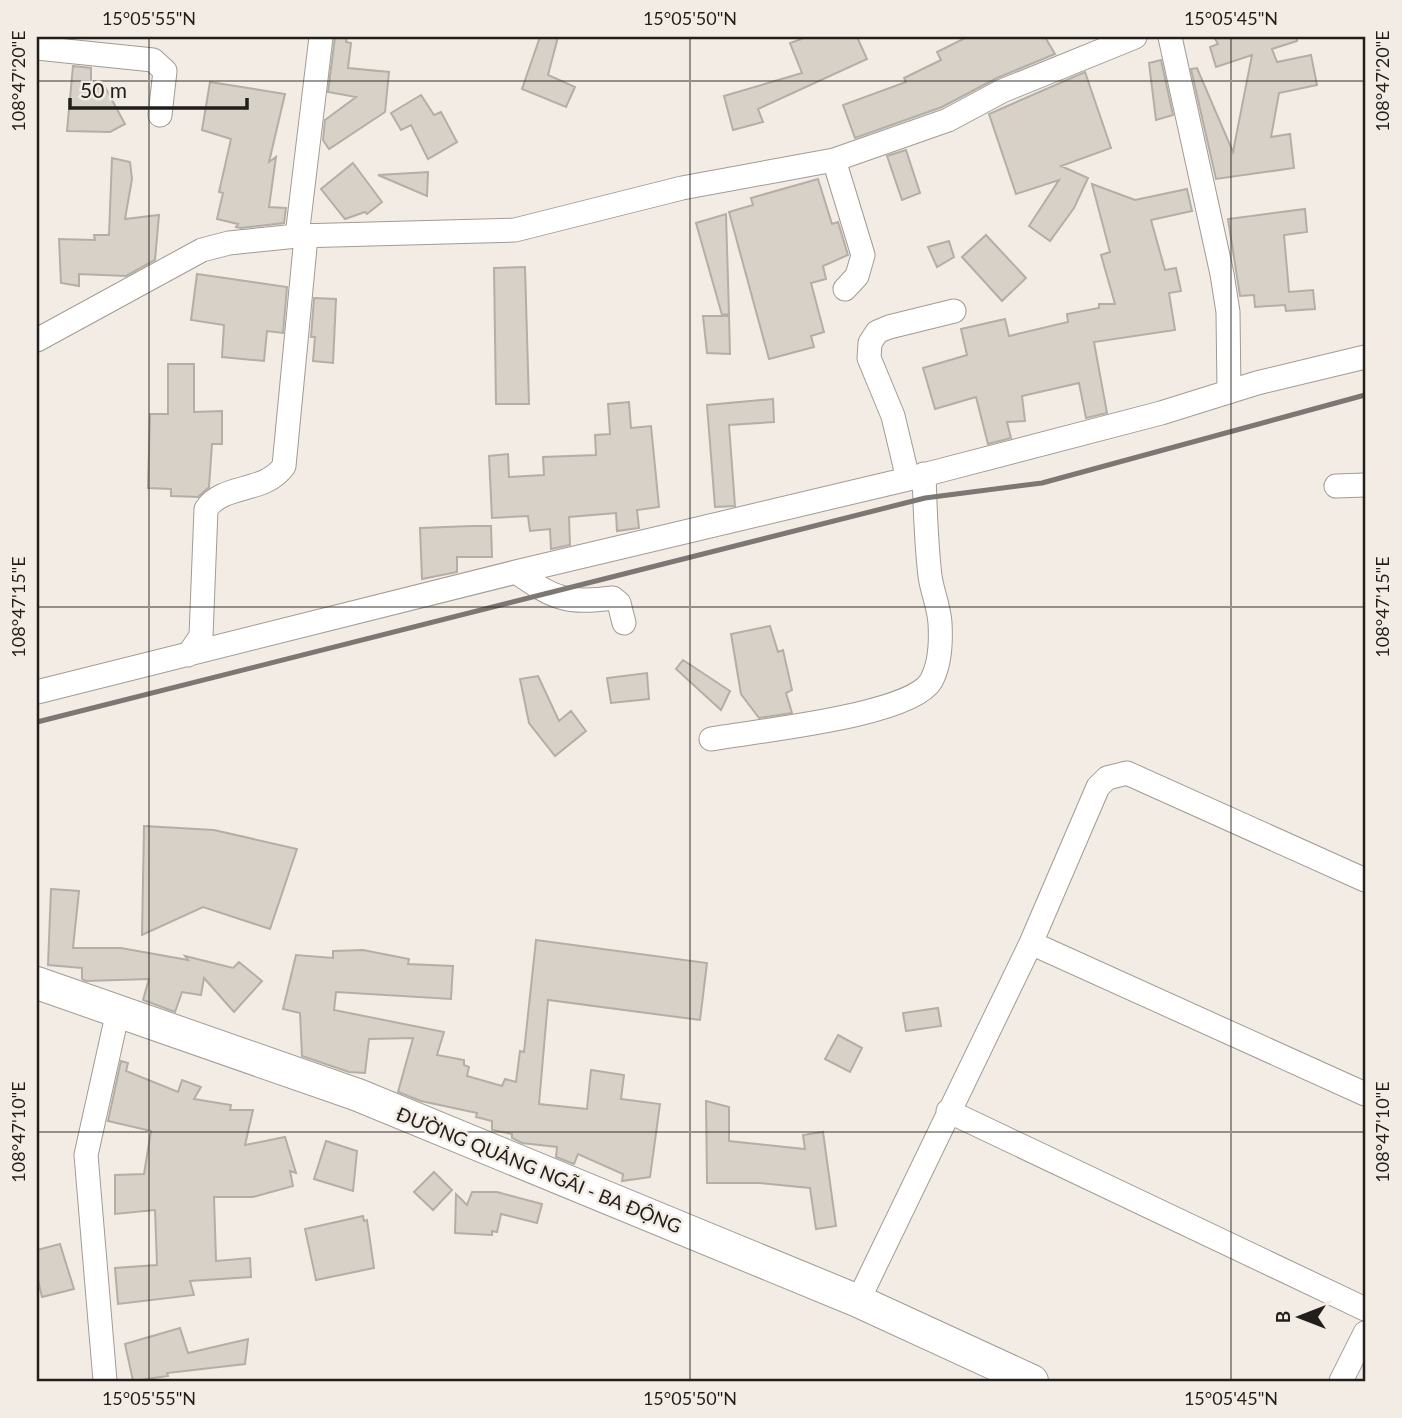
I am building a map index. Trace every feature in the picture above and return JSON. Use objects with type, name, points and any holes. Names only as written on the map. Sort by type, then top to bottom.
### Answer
[{"type":"main road","name":"ĐƯỜNG QUẢNG NGÃI - BA ĐỘNG","points":[[37,983],[358,1095],[858,1301],[1032,1381]]},
{"type":"street","points":[[188,655],[201,636],[206,509],[213,499],[268,481],[284,466],[301,237],[321,37]]},
{"type":"street","points":[[37,340],[202,250],[229,243],[301,237],[515,230],[682,188],[834,160],[948,120],[1014,86],[1135,37]]},
{"type":"street","points":[[1170,37],[1222,274],[1228,312],[1229,392]]},
{"type":"street","points":[[37,48],[153,60],[166,71],[160,115]]},
{"type":"street","points":[[834,160],[863,255],[857,276],[845,289]]},
{"type":"street","points":[[711,739],[824,721],[875,709],[908,699],[931,682],[938,660],[940,621],[916,476],[871,365],[870,343],[877,332],[889,327],[954,312]]},
{"type":"street","points":[[37,692],[516,572],[916,476],[1365,357]]},
{"type":"street","points":[[1336,486],[1365,485]]},
{"type":"street","points":[[516,572],[545,592],[572,602],[613,598],[619,603],[624,623]]},
{"type":"street","points":[[858,1301],[1031,943],[1098,787],[1108,779],[1127,773],[1365,880]]},
{"type":"street","points":[[1031,943],[1365,1094]]},
{"type":"street","points":[[105,1381],[86,1155],[118,1011]]},
{"type":"street","points":[[948,1111],[1365,1309]]},
{"type":"street","points":[[1341,1381],[1365,1334]]},
{"type":"building","points":[[335,37],[347,37],[346,42],[351,43],[348,68],[389,72],[385,112],[329,149],[323,140],[325,120],[356,97],[328,92]]},
{"type":"building","points":[[540,37],[558,37],[548,75],[575,87],[566,107],[522,89]]},
{"type":"building","points":[[807,37],[857,37],[867,59],[758,109],[763,122],[733,130],[724,96],[802,73],[790,43]]},
{"type":"building","points":[[967,37],[1045,37],[1055,54],[997,78],[942,107],[855,138],[843,105],[906,82],[904,78],[941,60],[937,52]]},
{"type":"building","points":[[1214,37],[1297,37],[1297,41],[1272,49],[1277,62],[1311,55],[1317,85],[1279,93],[1271,137],[1290,134],[1294,168],[1216,179],[1191,69],[1197,68],[1233,152],[1252,55],[1216,67],[1210,47],[1218,44]]},
{"type":"building","points":[[1161,60],[1173,115],[1156,120],[1149,63]]},
{"type":"building","points":[[73,66],[91,68],[91,92],[104,85],[125,124],[110,132],[67,131]]},
{"type":"building","points":[[1085,72],[1111,148],[1061,166],[1088,178],[1074,208],[1050,241],[1029,226],[1059,180],[1016,194],[989,114]]},
{"type":"building","points":[[210,82],[285,94],[269,162],[276,157],[269,207],[286,208],[284,223],[241,228],[236,227],[238,224],[217,219],[223,193],[219,192],[231,139],[202,130]]},
{"type":"building","points":[[421,95],[434,115],[441,112],[457,142],[428,159],[411,125],[401,130],[391,113]]},
{"type":"building","points":[[906,150],[920,193],[902,200],[887,156]]},
{"type":"building","points":[[112,158],[130,162],[132,179],[125,219],[159,215],[155,260],[126,276],[79,274],[79,286],[61,283],[59,239],[95,240],[94,235],[109,235]]},
{"type":"building","points":[[353,163],[382,202],[367,214],[365,212],[345,219],[321,189]]},
{"type":"building","points":[[428,172],[427,196],[378,175]]},
{"type":"building","points":[[818,179],[832,224],[838,222],[848,255],[823,266],[826,279],[811,283],[824,332],[811,336],[814,347],[769,359],[729,212],[753,205],[751,198]]},
{"type":"building","points":[[1092,184],[1135,200],[1187,189],[1192,211],[1151,220],[1165,270],[1176,268],[1181,291],[1169,293],[1175,330],[1094,342],[1107,413],[1086,418],[1079,383],[1022,396],[1025,421],[1007,422],[1011,438],[988,444],[976,397],[935,409],[923,368],[967,355],[961,329],[1005,319],[1009,336],[1068,322],[1067,314],[1099,308],[1099,304],[1115,304],[1101,255],[1110,252]]},
{"type":"building","points":[[1305,209],[1307,232],[1284,235],[1289,292],[1313,290],[1315,309],[1286,311],[1285,305],[1255,307],[1254,295],[1240,296],[1228,219]]},
{"type":"building","points":[[726,214],[729,314],[722,315],[696,223]]},
{"type":"building","points":[[986,235],[1026,278],[1002,301],[962,257]]},
{"type":"building","points":[[949,241],[954,257],[937,267],[928,247]]},
{"type":"building","points":[[525,267],[529,404],[496,404],[494,268]]},
{"type":"building","points":[[197,274],[287,287],[283,333],[267,331],[264,361],[222,357],[224,325],[191,320]]},
{"type":"building","points":[[314,298],[336,299],[333,363],[313,361],[315,337],[311,337]]},
{"type":"building","points":[[703,316],[729,316],[730,354],[707,353]]},
{"type":"building","points":[[168,364],[194,364],[194,412],[222,411],[222,444],[212,444],[209,487],[198,497],[171,496],[171,489],[148,488],[150,414],[168,414]]},
{"type":"building","points":[[773,399],[774,422],[729,425],[735,506],[715,507],[707,405]]},
{"type":"building","points":[[629,402],[631,428],[651,426],[659,507],[637,510],[639,528],[617,531],[616,513],[569,517],[570,545],[551,549],[550,529],[530,531],[528,516],[492,518],[489,456],[508,454],[509,477],[544,475],[543,457],[596,455],[595,435],[610,434],[608,404]]},
{"type":"building","points":[[491,526],[492,557],[457,557],[457,572],[422,579],[420,528]]},
{"type":"building","points":[[770,626],[778,652],[783,650],[792,690],[786,693],[792,713],[759,718],[741,694],[731,634]]},
{"type":"building","points":[[683,660],[730,691],[721,710],[676,669]]},
{"type":"building","points":[[647,673],[649,699],[611,703],[607,678]]},
{"type":"building","points":[[538,676],[559,721],[571,711],[586,731],[555,756],[529,723],[520,679]]},
{"type":"building","points":[[144,826],[214,830],[297,849],[270,929],[203,907],[142,935]]},
{"type":"building","points":[[51,889],[79,891],[73,948],[121,948],[188,960],[185,956],[233,968],[239,962],[262,981],[234,1012],[204,978],[201,995],[182,992],[175,1012],[143,1000],[149,979],[86,981],[82,979],[82,968],[48,965]]},
{"type":"building","points":[[536,940],[707,963],[700,1020],[548,1000],[539,1104],[587,1109],[591,1070],[624,1075],[621,1099],[660,1104],[650,1177],[622,1181],[623,1174],[578,1154],[574,1164],[556,1157],[557,1147],[522,1143],[512,1138],[512,1134],[492,1130],[492,1121],[476,1117],[477,1113],[421,1101],[398,1092],[413,1038],[369,1039],[365,1073],[349,1072],[302,1056],[300,1013],[283,1009],[296,955],[333,958],[333,951],[363,950],[409,959],[408,964],[453,966],[451,999],[336,992],[334,1010],[444,1032],[437,1055],[464,1060],[464,1065],[469,1067],[467,1076],[502,1086],[505,1079],[516,1082],[520,1051],[524,1052]]},
{"type":"building","points":[[938,1008],[941,1026],[906,1031],[903,1013]]},
{"type":"building","points":[[838,1035],[862,1048],[850,1072],[825,1059]]},
{"type":"building","points":[[121,1061],[128,1063],[126,1071],[178,1092],[182,1080],[201,1087],[194,1099],[231,1105],[230,1110],[253,1110],[245,1145],[285,1137],[296,1173],[290,1171],[293,1186],[253,1197],[214,1197],[216,1261],[250,1258],[251,1277],[190,1281],[194,1295],[118,1304],[115,1268],[157,1265],[155,1210],[115,1214],[115,1175],[144,1174],[151,1131],[108,1121]]},
{"type":"building","points":[[706,1101],[729,1107],[729,1141],[805,1149],[803,1135],[823,1132],[836,1226],[816,1229],[810,1188],[760,1183],[707,1183]]},
{"type":"building","points":[[326,1141],[357,1151],[353,1191],[314,1179]]},
{"type":"building","points":[[434,1172],[452,1190],[433,1210],[414,1192]]},
{"type":"building","points":[[472,1192],[497,1192],[542,1204],[537,1223],[501,1214],[497,1232],[492,1231],[492,1235],[455,1233],[456,1194],[467,1205]]},
{"type":"building","points":[[363,1216],[364,1221],[367,1220],[374,1268],[316,1280],[305,1229]]},
{"type":"building","points":[[60,1244],[74,1289],[42,1297],[37,1276],[37,1250]]},
{"type":"building","points":[[180,1328],[188,1353],[248,1339],[245,1364],[167,1373],[168,1376],[133,1381],[125,1344]]},
{"type":"railway","points":[[37,722],[925,498],[1042,483],[1365,395]]}]
